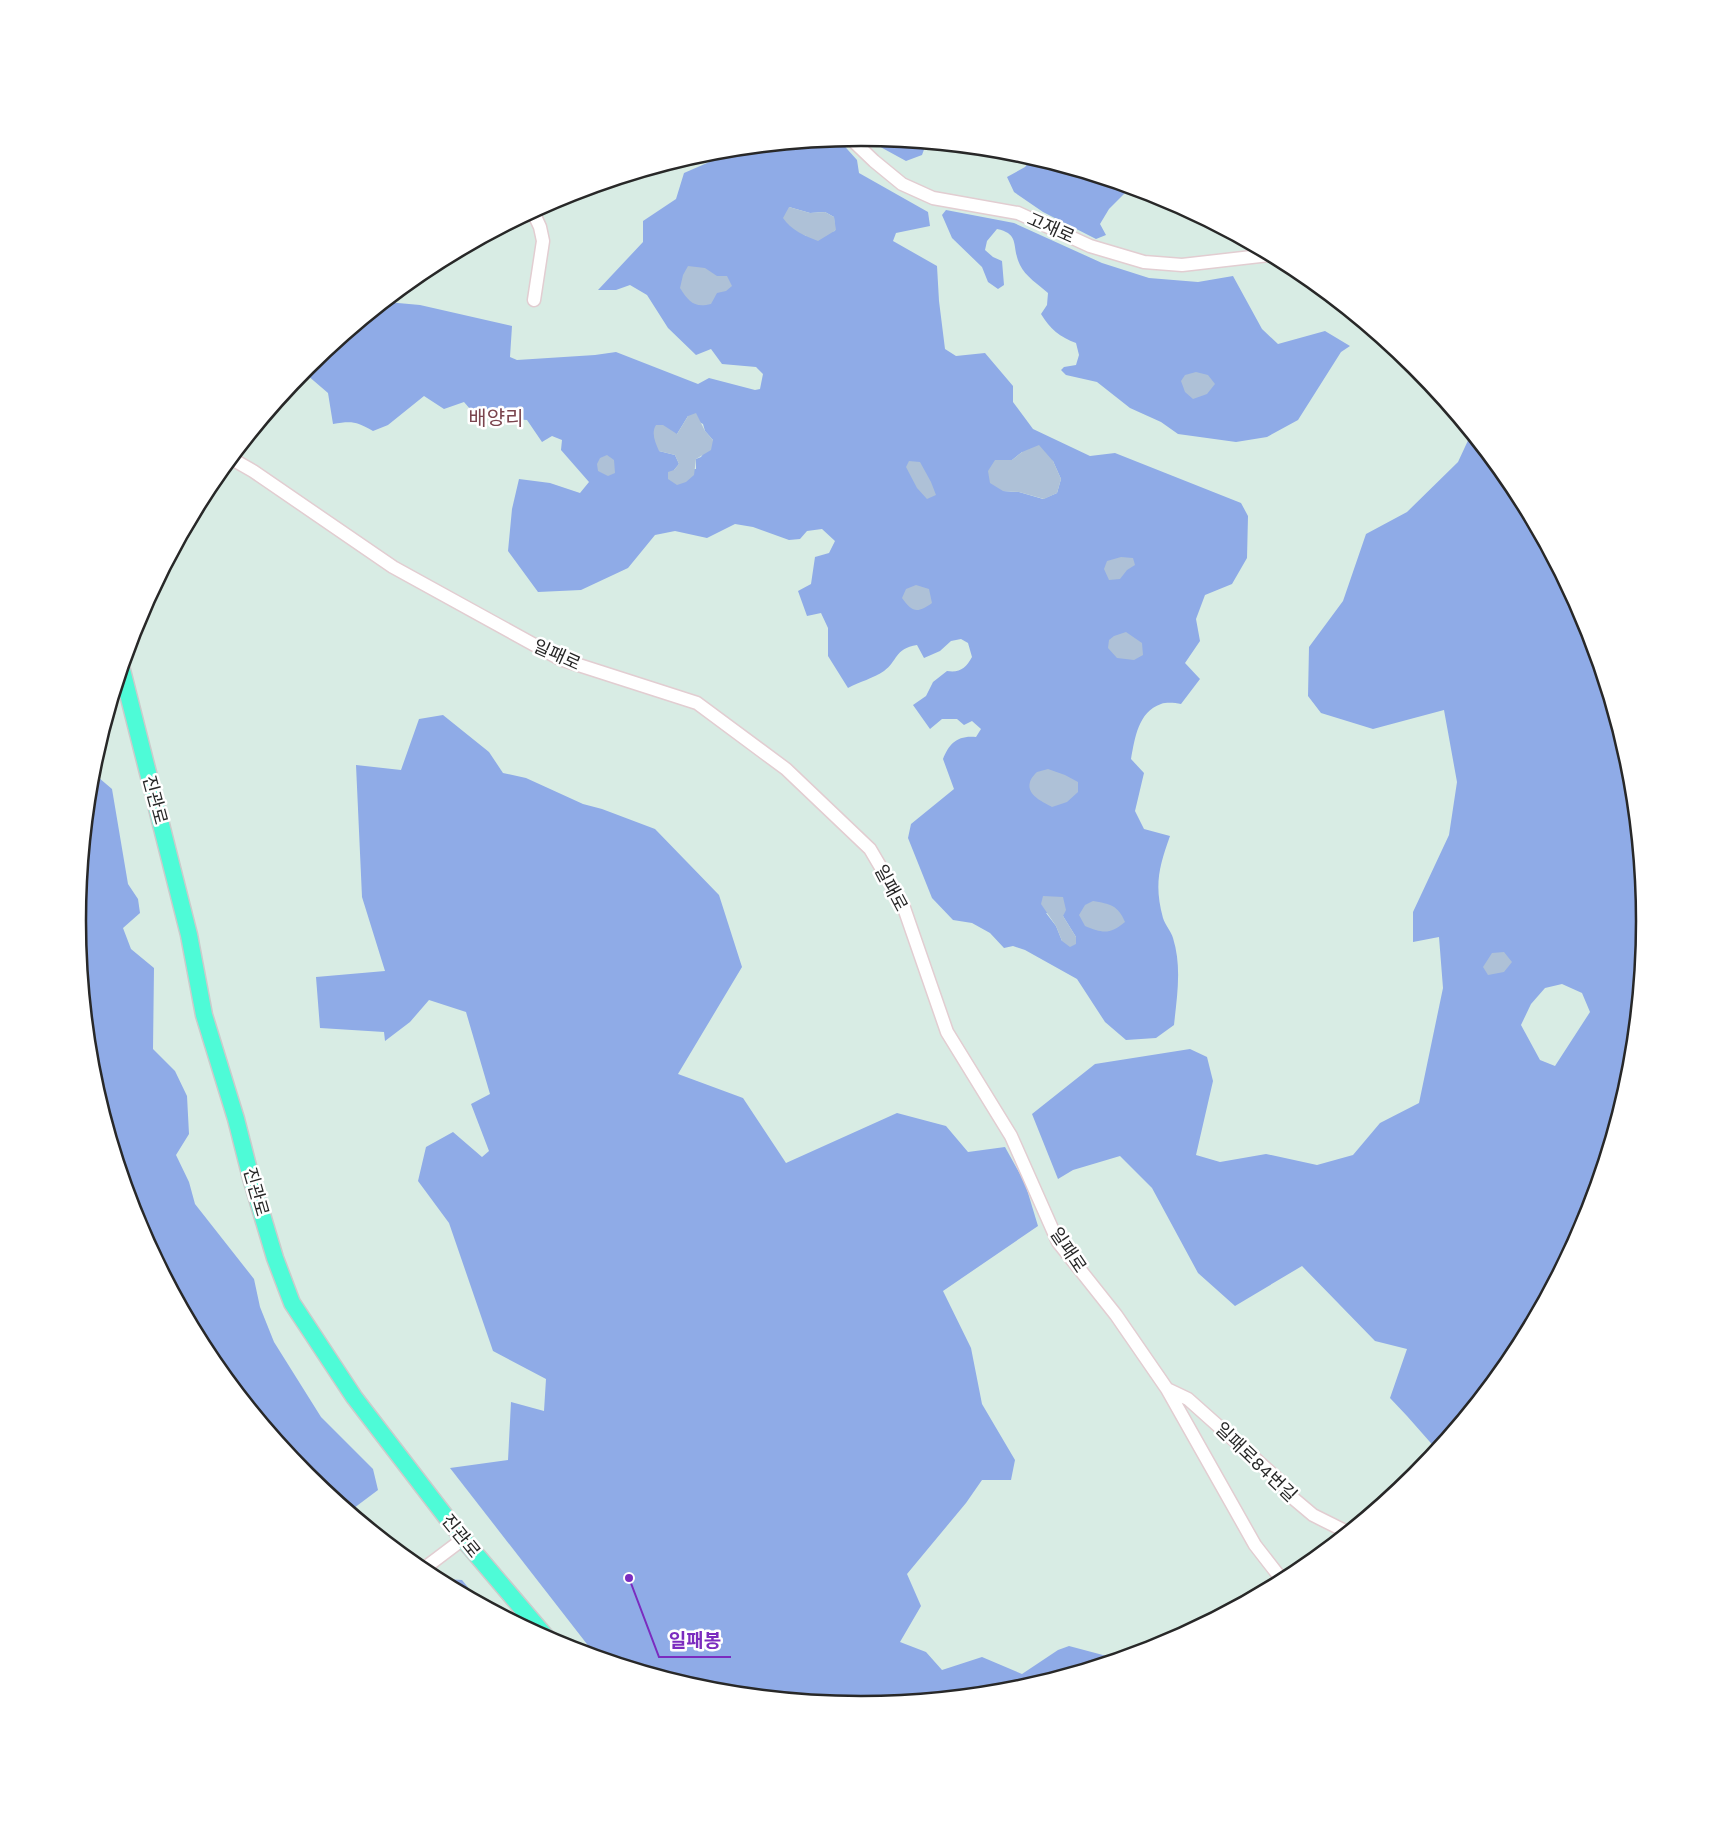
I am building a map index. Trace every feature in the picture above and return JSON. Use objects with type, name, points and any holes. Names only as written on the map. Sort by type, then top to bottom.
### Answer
[{"type":"main road","name":"진관로","points":[[125,680],[189,934],[204,1015],[256,1196],[275,1258],[292,1303],[354,1397],[463,1539],[536,1625]]},
{"type":"street","name":"고재로","points":[[859,146],[902,184],[933,198],[1018,213],[1090,246],[1144,262],[1182,265],[1258,255]]},
{"type":"street","points":[[534,300],[542,241],[540,226],[536,218]]},
{"type":"street","name":"일패로","points":[[237,462],[392,568],[560,659],[697,703],[786,769],[870,849],[902,906],[947,1032],[1011,1136],[1058,1242],[1116,1315],[1167,1389],[1255,1545],[1278,1575]]},
{"type":"street","name":"일패로84번길","points":[[1167,1389],[1188,1399],[1280,1481],[1294,1499],[1313,1515],[1342,1530]]},
{"type":"street","points":[[429,1565],[463,1539]]},
{"type":"shaded area","points":[[845,147],[857,160],[859,173],[928,212],[930,226],[896,233],[893,241],[937,266],[945,349],[956,356],[985,353],[1013,386],[1013,402],[1033,429],[1090,456],[1115,453],[1241,503],[1248,516],[1247,558],[1232,584],[1205,595],[1196,619],[1200,641],[1185,663],[1200,679],[1181,704],[1161,704],[1147,713],[1139,727],[1131,759],[1144,773],[1135,811],[1144,829],[1170,836],[1163,857],[1158,886],[1163,918],[1172,935],[1176,949],[1177,992],[1174,1025],[1156,1038],[1126,1040],[1105,1022],[1077,979],[1025,950],[1013,946],[1004,948],[990,933],[972,923],[953,920],[932,898],[908,838],[911,824],[954,789],[943,759],[948,749],[959,739],[976,737],[981,729],[972,721],[964,725],[957,719],[942,719],[930,729],[913,705],[926,696],[933,682],[947,671],[962,669],[967,664],[972,657],[968,643],[961,639],[951,641],[940,651],[924,658],[917,645],[904,649],[884,671],[848,688],[828,656],[828,628],[821,613],[807,616],[798,591],[811,584],[815,557],[829,553],[835,541],[822,529],[807,531],[800,539],[789,540],[753,527],[735,524],[707,538],[675,531],[655,535],[628,568],[581,590],[538,592],[508,551],[512,509],[519,479],[550,483],[580,493],[589,482],[561,450],[562,440],[552,436],[542,442],[527,420],[477,417],[464,402],[444,409],[424,396],[388,425],[373,431],[353,423],[333,424],[328,393],[309,377],[350,339],[395,303],[420,305],[512,326],[510,357],[517,360],[616,352],[698,384],[709,378],[755,390],[760,389],[763,374],[756,367],[722,364],[711,349],[696,355],[668,328],[647,295],[630,285],[616,290],[598,290],[643,242],[643,221],[676,199],[684,173],[713,161],[760,153]],"holes":[[[789,207],[810,213],[825,212],[834,217],[835,231],[806,236],[799,231]],[[688,416],[703,424],[705,431],[713,440],[701,457],[696,459],[696,469],[674,470],[679,464],[675,455],[659,451],[677,434]],[[1022,452],[1053,461],[1061,479],[1057,493],[1043,499],[1019,492],[1003,491],[1012,460]],[[1046,913],[1063,916],[1076,937],[1062,941],[1056,926]]]},
{"type":"shaded area","points":[[880,147],[924,149],[922,155],[906,161]]},
{"type":"shaded area","points":[[1027,164],[1062,173],[1125,193],[1109,209],[1100,224],[1106,235],[1096,239],[1043,212],[1014,192],[1007,177]]},
{"type":"shaded area","points":[[789,207],[810,213],[825,212],[834,217],[836,230],[818,241],[803,235],[790,226],[783,218]]},
{"type":"shaded area","points":[[946,210],[1014,223],[1102,263],[1149,278],[1198,282],[1233,276],[1262,329],[1278,344],[1325,331],[1350,346],[1341,352],[1298,420],[1267,437],[1236,442],[1178,434],[1161,422],[1130,408],[1097,382],[1066,375],[1061,370],[1064,367],[1076,365],[1079,355],[1076,343],[1056,332],[1041,314],[1047,305],[1048,293],[1022,269],[1012,238],[1005,231],[997,229],[987,241],[985,250],[993,257],[1002,261],[1004,285],[998,289],[988,282],[982,267],[952,238],[942,215]]},
{"type":"shaded area","points":[[688,266],[705,268],[717,276],[727,276],[732,286],[726,291],[717,293],[711,304],[700,305],[692,303],[680,288],[683,275]]},
{"type":"shaded area","points":[[1196,372],[1208,375],[1215,384],[1207,394],[1193,399],[1185,392],[1181,381],[1185,375]]},
{"type":"shaded area","points":[[696,413],[705,431],[713,440],[711,450],[696,459],[694,475],[686,482],[677,485],[668,479],[668,472],[674,470],[679,464],[675,455],[659,451],[654,438],[654,431],[656,425],[663,425],[677,434],[688,416]]},
{"type":"shaded area","points":[[1468,440],[1506,491],[1533,534],[1557,579],[1578,625],[1596,672],[1610,721],[1622,770],[1630,820],[1637,922],[1630,1023],[1622,1073],[1596,1171],[1578,1218],[1557,1264],[1533,1309],[1506,1352],[1477,1393],[1433,1445],[1390,1398],[1407,1349],[1375,1341],[1302,1266],[1235,1306],[1198,1273],[1152,1188],[1120,1156],[1073,1170],[1058,1179],[1032,1114],[1095,1064],[1190,1049],[1207,1057],[1213,1081],[1196,1155],[1220,1162],[1266,1154],[1317,1165],[1353,1155],[1380,1123],[1419,1103],[1443,988],[1439,937],[1413,942],[1413,912],[1449,835],[1457,782],[1444,710],[1373,729],[1321,713],[1308,696],[1309,647],[1343,601],[1366,534],[1407,512],[1458,462]],"holes":[[[1562,984],[1582,993],[1590,1012],[1555,1066],[1540,1060],[1521,1025],[1531,1004],[1545,988]]]},
{"type":"shaded area","points":[[1039,445],[1053,461],[1061,479],[1057,493],[1044,499],[1019,492],[1003,491],[990,483],[988,471],[995,460],[1012,460],[1022,452]]},
{"type":"shaded area","points":[[607,455],[614,460],[615,473],[608,476],[598,471],[597,464],[600,458]]},
{"type":"shaded area","points":[[909,461],[920,462],[936,495],[927,499],[917,488],[906,467]]},
{"type":"shaded area","points":[[1121,557],[1133,558],[1135,565],[1127,570],[1120,579],[1109,580],[1104,569],[1107,561]]},
{"type":"shaded area","points":[[916,585],[929,589],[932,603],[919,610],[912,609],[902,598],[906,589]]},
{"type":"shaded area","points":[[1126,632],[1142,643],[1143,655],[1134,660],[1117,658],[1108,648],[1109,640]]},
{"type":"shaded area","points":[[443,715],[489,752],[503,773],[526,778],[583,804],[602,809],[655,829],[719,895],[742,967],[678,1074],[743,1098],[786,1163],[897,1113],[946,1126],[968,1152],[1005,1147],[1025,1183],[1038,1226],[943,1291],[971,1348],[982,1404],[1015,1460],[1011,1480],[982,1480],[966,1503],[907,1574],[921,1606],[900,1642],[926,1652],[942,1670],[982,1657],[1022,1674],[1058,1650],[1069,1646],[1109,1657],[1013,1682],[963,1690],[862,1697],[760,1690],[710,1682],[612,1656],[590,1647],[450,1468],[508,1460],[511,1402],[544,1411],[546,1379],[493,1351],[449,1223],[418,1181],[426,1147],[453,1132],[482,1157],[489,1151],[471,1104],[490,1094],[466,1012],[429,1000],[410,1022],[385,1041],[384,1032],[320,1028],[316,977],[385,971],[362,897],[356,765],[401,770],[419,719]]},
{"type":"shaded area","points":[[1048,769],[1078,782],[1078,792],[1067,802],[1052,807],[1036,798],[1029,787],[1031,779],[1037,772]]},
{"type":"shaded area","points":[[100,778],[112,789],[128,884],[138,899],[140,913],[123,928],[131,949],[154,968],[153,1049],[175,1071],[187,1096],[189,1134],[176,1155],[189,1182],[195,1204],[254,1279],[260,1307],[274,1342],[321,1417],[373,1469],[378,1490],[354,1508],[313,1470],[279,1433],[246,1393],[190,1309],[166,1264],[145,1218],[127,1171],[113,1122],[101,1073],[93,1023],[86,922],[88,871]]},
{"type":"shaded area","points":[[1043,896],[1063,897],[1066,910],[1063,916],[1076,937],[1076,944],[1070,947],[1062,941],[1056,926],[1041,904]]},
{"type":"shaded area","points":[[1093,901],[1113,906],[1125,922],[1110,931],[1096,930],[1085,926],[1079,915],[1085,905]]},
{"type":"shaded area","points":[[1504,952],[1512,962],[1504,972],[1488,975],[1483,967],[1492,953]]},
{"type":"shaded area","points":[[452,1579],[462,1580],[471,1591]]},
{"type":"place","name":"일패봉","points":[[629,1578]]},
{"type":"district","name":"배양리","points":[[496,418]]}]
